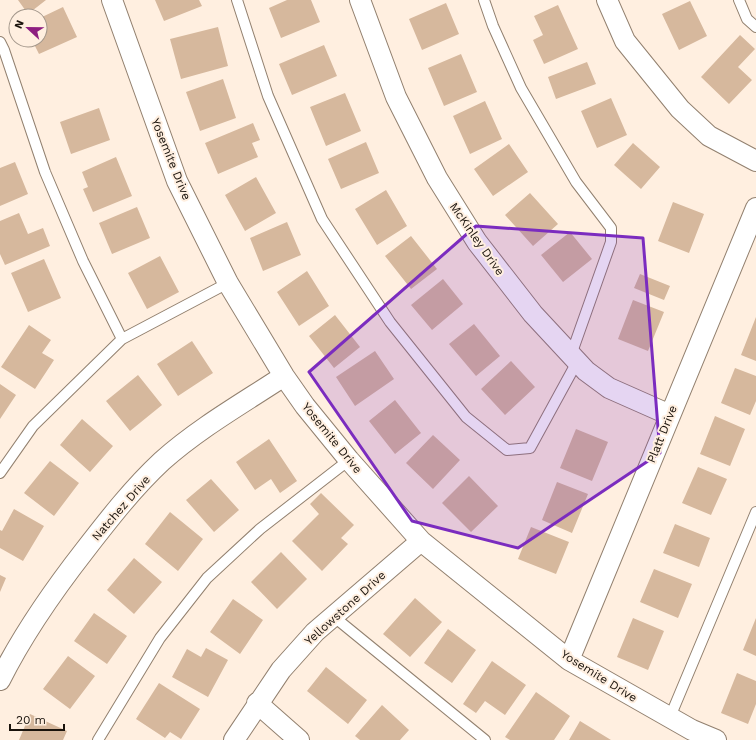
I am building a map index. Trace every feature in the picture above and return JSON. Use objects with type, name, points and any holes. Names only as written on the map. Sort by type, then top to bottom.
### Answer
[{"type":"street","name":"Yosemite Drive","points":[[112,0],[177,181],[228,283],[284,376],[305,406],[349,460],[421,541],[569,660],[670,717],[716,740]]},
{"type":"street","name":"McKinley Drive","points":[[360,0],[396,97],[437,178],[477,242],[533,314],[586,371],[609,388],[670,415]]},
{"type":"street","points":[[607,0],[625,41],[680,109],[710,136],[756,161]]},
{"type":"street","name":"Platt Drive","points":[[569,660],[756,208]]},
{"type":"street","name":"Natchez Drive","points":[[0,680],[8,663],[54,590],[117,508],[162,461],[199,431],[284,376]]},
{"type":"street","name":"Yellowstone Drive","points":[[234,740],[280,670],[315,632],[421,541]]},
{"type":"street","points":[[257,703],[299,740]]},
{"type":"lane","points":[[237,0],[268,96],[322,219],[390,322],[466,417],[507,450],[530,448],[574,358],[611,242],[611,228],[576,182],[521,88],[493,26],[484,0]]},
{"type":"lane","points":[[739,0],[747,19],[756,27]]},
{"type":"lane","points":[[0,42],[45,172],[82,262],[122,338]]},
{"type":"lane","points":[[0,473],[33,426],[122,338],[228,283]]},
{"type":"lane","points":[[98,740],[160,638],[207,578],[260,529],[349,460]]},
{"type":"lane","points":[[670,717],[756,512]]},
{"type":"lane","points":[[333,616],[484,740]]},
{"type":"highlighted area","points":[[476,226],[643,238],[660,453],[518,548],[412,521],[309,372]]},
{"type":"building","points":[[18,0],[46,0],[36,8],[24,8]]},
{"type":"building","points":[[155,0],[199,0],[202,6],[164,21]]},
{"type":"building","points":[[287,0],[311,0],[320,22],[281,38],[269,8]]},
{"type":"building","points":[[690,1],[707,36],[679,50],[662,14]]},
{"type":"building","points":[[446,3],[459,34],[422,50],[409,19]]},
{"type":"building","points":[[558,5],[578,49],[544,64],[533,40],[543,35],[534,16]]},
{"type":"building","points":[[63,7],[77,37],[39,54],[36,48],[48,48],[48,14]]},
{"type":"building","points":[[218,27],[228,66],[181,79],[170,39]]},
{"type":"building","points":[[740,35],[755,49],[738,67],[752,80],[729,104],[701,77]]},
{"type":"building","points":[[324,45],[337,76],[292,95],[279,64]]},
{"type":"building","points":[[461,54],[477,92],[444,106],[428,68]]},
{"type":"building","points":[[587,62],[596,84],[556,99],[548,77]]},
{"type":"building","points":[[223,79],[236,118],[200,131],[186,92]]},
{"type":"building","points":[[345,93],[361,131],[326,146],[310,107]]},
{"type":"building","points":[[611,98],[627,135],[597,148],[581,111]]},
{"type":"building","points":[[485,101],[502,139],[470,154],[453,116]]},
{"type":"building","points":[[99,108],[110,140],[71,154],[60,122]]},
{"type":"building","points":[[253,123],[260,140],[252,143],[258,157],[218,174],[205,143]]},
{"type":"building","points":[[366,142],[379,173],[341,189],[328,159]]},
{"type":"building","points":[[633,143],[660,167],[641,189],[614,165]]},
{"type":"building","points":[[509,144],[528,172],[493,196],[474,169]]},
{"type":"building","points":[[116,157],[132,196],[93,212],[83,189],[88,187],[82,172]]},
{"type":"building","points":[[15,162],[28,194],[0,206],[0,168]]},
{"type":"building","points":[[256,177],[276,213],[245,231],[225,195]]},
{"type":"building","points":[[386,190],[407,226],[377,245],[355,209]]},
{"type":"building","points":[[530,193],[558,224],[533,246],[505,215]]},
{"type":"building","points":[[673,202],[704,214],[689,253],[658,241]]},
{"type":"building","points":[[137,207],[150,238],[112,254],[99,223]]},
{"type":"building","points":[[19,213],[28,234],[43,228],[50,246],[5,265],[0,254],[0,221]]},
{"type":"building","points":[[287,222],[301,255],[263,271],[250,238]]},
{"type":"building","points":[[570,232],[592,259],[563,282],[541,255]]},
{"type":"building","points":[[411,236],[437,269],[411,289],[385,256]]},
{"type":"building","points":[[160,256],[179,292],[147,309],[128,273]]},
{"type":"building","points":[[44,259],[61,298],[28,312],[11,273]]},
{"type":"building","points":[[307,271],[329,306],[299,326],[277,292]]},
{"type":"building","points":[[640,274],[670,286],[664,300],[634,288]]},
{"type":"building","points":[[443,279],[463,304],[432,330],[411,305]]},
{"type":"building","points":[[633,300],[664,312],[648,351],[618,339]]},
{"type":"building","points":[[335,315],[360,347],[334,368],[309,336]]},
{"type":"building","points":[[756,317],[756,361],[741,355]]},
{"type":"building","points":[[474,324],[500,356],[476,376],[449,344]]},
{"type":"building","points":[[29,325],[51,340],[42,353],[54,360],[35,389],[1,367]]},
{"type":"building","points":[[192,341],[213,373],[178,396],[157,364]]},
{"type":"building","points":[[375,351],[394,379],[355,406],[336,377]]},
{"type":"building","points":[[511,361],[535,387],[505,415],[481,389]]},
{"type":"building","points":[[735,368],[756,376],[756,401],[750,415],[721,403]]},
{"type":"building","points":[[138,375],[162,405],[130,431],[106,401]]},
{"type":"building","points":[[0,384],[16,395],[0,419]]},
{"type":"building","points":[[395,400],[421,433],[395,454],[369,421]]},
{"type":"building","points":[[715,416],[745,429],[730,466],[700,454]]},
{"type":"building","points":[[82,419],[113,446],[90,472],[60,445]]},
{"type":"building","points":[[576,429],[608,442],[592,481],[560,468]]},
{"type":"building","points":[[433,435],[460,460],[433,489],[406,463]]},
{"type":"building","points":[[269,439],[297,481],[280,493],[271,479],[255,490],[236,462]]},
{"type":"building","points":[[50,461],[79,483],[54,516],[24,493]]},
{"type":"building","points":[[698,467],[727,479],[711,515],[682,503]]},
{"type":"building","points":[[469,476],[498,506],[471,532],[442,503]]},
{"type":"building","points":[[211,479],[239,510],[214,532],[186,500]]},
{"type":"building","points":[[557,482],[588,494],[572,533],[542,520]]},
{"type":"building","points":[[321,493],[354,525],[341,538],[348,544],[322,571],[292,541],[319,514],[310,504]]},
{"type":"building","points":[[14,509],[44,526],[23,561],[0,548],[0,530],[2,531]]},
{"type":"building","points":[[170,512],[203,539],[178,571],[145,544]]},
{"type":"building","points":[[675,524],[710,538],[699,567],[663,553]]},
{"type":"building","points":[[531,527],[569,542],[556,574],[518,559]]},
{"type":"building","points":[[281,552],[307,579],[277,609],[251,582]]},
{"type":"building","points":[[134,558],[162,582],[134,614],[107,590]]},
{"type":"building","points":[[654,569],[692,584],[678,618],[640,602]]},
{"type":"building","points":[[0,575],[6,578],[0,592]]},
{"type":"building","points":[[415,598],[442,622],[410,657],[383,634]]},
{"type":"building","points":[[233,599],[263,620],[240,654],[210,632]]},
{"type":"building","points":[[94,613],[127,636],[107,664],[74,641]]},
{"type":"building","points":[[633,618],[664,631],[648,670],[617,657]]},
{"type":"building","points":[[756,618],[756,656],[743,650]]},
{"type":"building","points":[[448,629],[476,650],[452,683],[424,663]]},
{"type":"building","points":[[206,648],[228,660],[208,697],[172,677],[187,649],[201,657]]},
{"type":"building","points":[[68,656],[95,676],[70,709],[43,689]]},
{"type":"building","points":[[492,661],[526,685],[505,715],[485,701],[476,713],[463,704]]},
{"type":"building","points":[[326,667],[367,700],[348,724],[307,691]]},
{"type":"building","points":[[737,673],[756,681],[756,704],[748,724],[721,713]]},
{"type":"building","points":[[159,683],[200,709],[181,739],[170,732],[165,738],[136,719]]},
{"type":"building","points":[[536,692],[570,716],[554,740],[510,740],[505,737]]},
{"type":"building","points":[[382,705],[409,730],[400,740],[360,740],[355,736]]},
{"type":"building","points":[[30,714],[67,731],[63,740],[19,740]]},
{"type":"building","points":[[580,721],[611,740],[569,740]]}]
